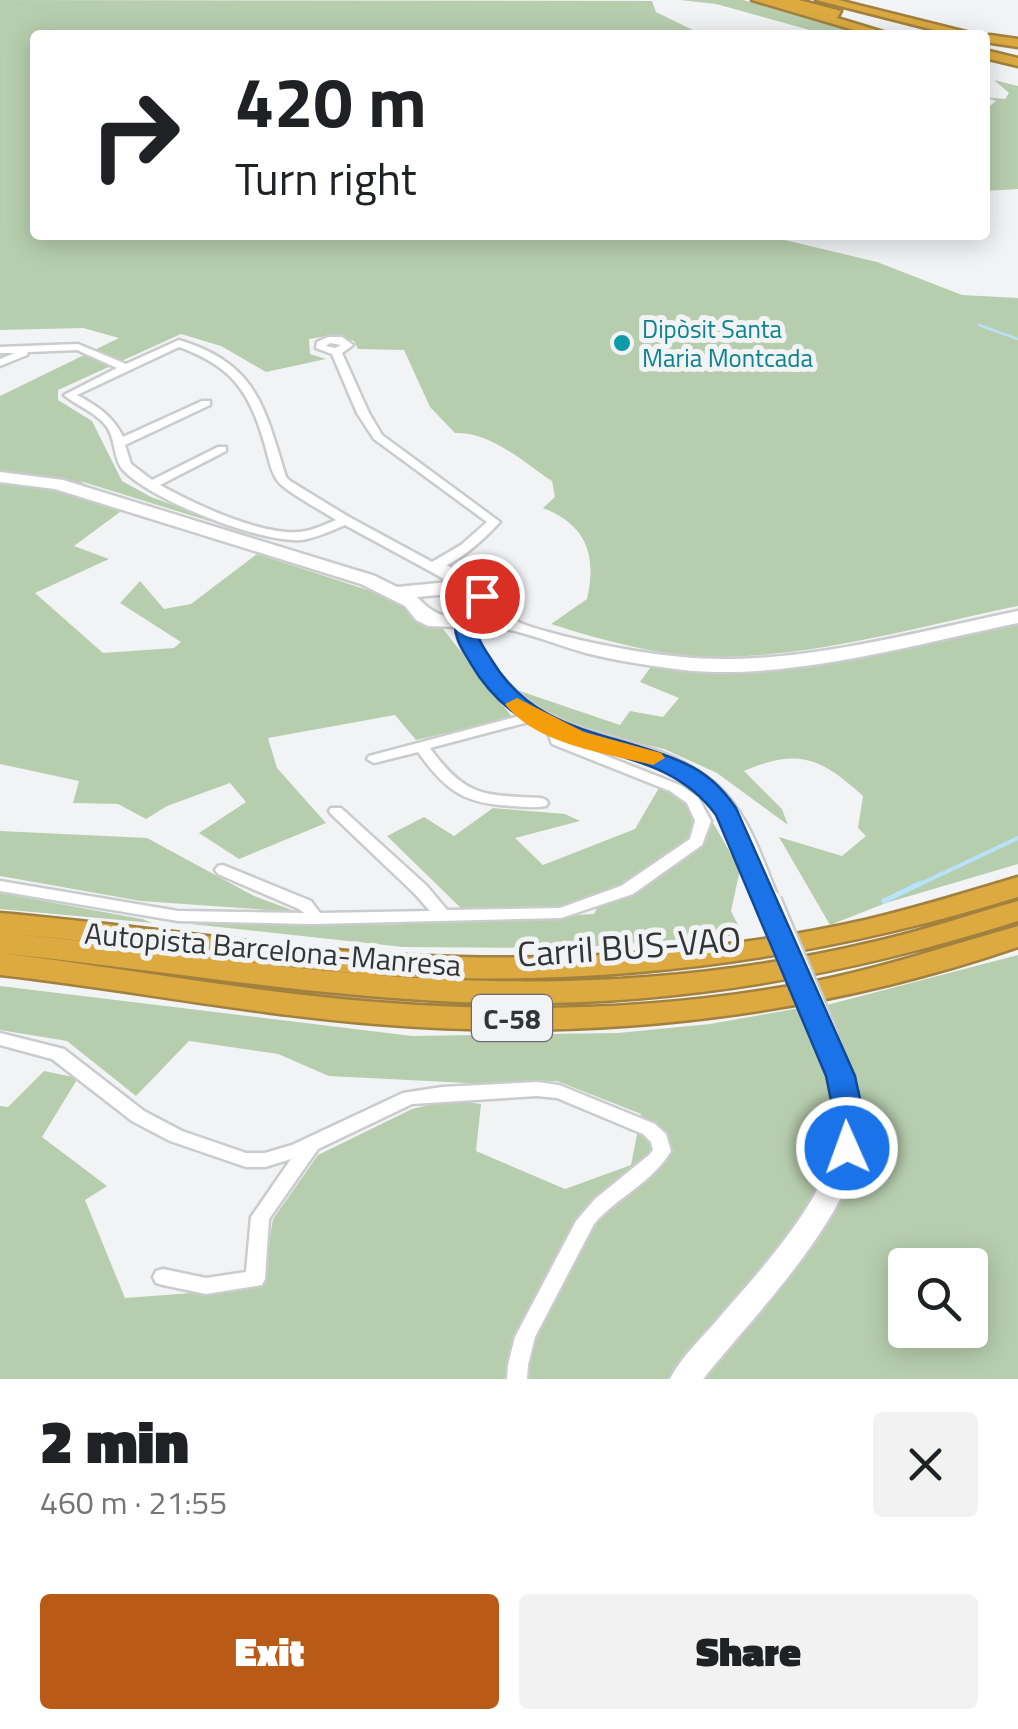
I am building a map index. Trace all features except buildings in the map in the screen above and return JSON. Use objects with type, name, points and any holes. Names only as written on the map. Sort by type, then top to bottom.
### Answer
[{"type":"highway","points":[[758,0],[868,30]]},
{"type":"highway","points":[[784,0],[909,29]]},
{"type":"highway","points":[[808,0],[909,29]]},
{"type":"highway","points":[[822,0],[951,30]]},
{"type":"highway","points":[[990,47],[1018,48]]},
{"type":"highway","points":[[990,49],[1018,66]]},
{"type":"highway","name":"Autopista Barcelona-Manresa","points":[[0,923],[377,964],[591,966],[716,956],[824,940],[926,916],[1018,887]]},
{"type":"highway","name":"Carril BUS-VAO","points":[[0,943],[414,989],[628,989],[833,963],[904,948],[1018,911]]},
{"type":"highway","name":"Autopista Barcelona-Manresa","points":[[0,964],[357,1011],[454,1017],[570,1017],[699,1008],[836,987],[941,962],[1018,936]]},
{"type":"main road","points":[[0,477],[44,481],[79,490],[368,580],[395,592],[431,586],[466,588],[478,593],[468,618],[480,662],[503,692],[531,717],[554,729],[656,758],[710,789],[737,831],[826,1037],[849,1115],[843,1165],[816,1215],[686,1379]]},
{"type":"main road","points":[[431,586],[428,620],[468,618],[517,625],[624,655],[725,665],[827,656],[1018,616]]},
{"type":"street","points":[[336,352],[378,438],[494,522],[431,586],[344,520],[281,478],[262,412],[239,376],[214,356],[179,342],[69,395],[104,417],[115,430],[124,466],[196,508],[282,535],[299,536],[344,520]]},
{"type":"street","points":[[0,364],[33,348]]},
{"type":"street","points":[[0,350],[78,348],[123,367]]},
{"type":"street","points":[[118,442],[206,402]]},
{"type":"street","points":[[151,485],[222,449]]},
{"type":"street","points":[[374,760],[531,717]]},
{"type":"street","points":[[0,886],[178,916],[314,920],[561,913],[627,890],[697,842],[703,821],[693,800],[675,788],[557,741],[554,729]]},
{"type":"street","points":[[422,747],[456,791],[473,798],[542,802]]},
{"type":"street","points":[[336,811],[442,916]]},
{"type":"street","points":[[223,870],[305,906],[312,910],[314,920]]},
{"type":"street","points":[[0,1040],[58,1054],[138,1116],[222,1153],[264,1160],[311,1144],[409,1098],[537,1089],[575,1097],[649,1129],[660,1139],[662,1150],[652,1166],[596,1208],[584,1223],[530,1326],[516,1372]]},
{"type":"street","points":[[163,1277],[206,1286],[255,1278],[260,1217],[311,1144]]},
{"type":"green space","points":[[0,0],[652,1],[656,12],[693,30],[30,30],[30,240],[785,240],[877,262],[962,295],[1018,298],[1018,606],[835,645],[723,657],[658,651],[551,624],[587,599],[591,569],[579,533],[570,523],[543,508],[555,497],[552,481],[494,443],[455,433],[430,407],[404,350],[358,349],[354,341],[333,335],[309,339],[310,354],[326,359],[266,372],[221,346],[181,334],[58,390],[58,400],[92,421],[122,481],[151,497],[264,538],[80,481],[124,509],[74,546],[109,559],[35,593],[103,653],[174,648],[181,642],[120,603],[140,581],[164,609],[191,604],[257,554],[383,595],[440,625],[513,718],[416,740],[395,715],[268,738],[277,768],[326,823],[239,859],[199,833],[246,802],[230,783],[167,806],[146,819],[118,804],[73,803],[79,781],[0,764],[0,396],[119,338],[83,328],[0,330]]},
{"type":"green space","points":[[680,0],[743,0],[854,30],[810,30],[716,4]]},
{"type":"green space","points":[[994,80],[1018,86],[1018,189],[990,191],[990,106],[996,101],[990,98],[1005,99],[1009,93]]},
{"type":"green space","points":[[1018,624],[1018,864],[886,903],[830,925],[779,837],[842,856],[866,836],[858,828],[863,796],[834,772],[808,760],[794,759],[744,771],[782,809],[788,825],[717,773],[664,749],[590,732],[538,713],[511,688],[620,725],[630,711],[663,717],[679,698],[640,682],[650,668],[749,671],[841,659]]},
{"type":"green space","points":[[660,786],[699,798],[740,870],[731,911],[743,935],[572,948],[403,947],[191,924],[384,925],[594,914],[598,906],[465,912],[387,836],[424,817],[454,836],[493,808],[565,814],[580,821],[515,838],[543,865],[635,829]]},
{"type":"green space","points":[[0,831],[147,838],[254,896],[297,912],[141,901],[0,876]]},
{"type":"green space","points":[[0,893],[142,919],[153,923],[0,909]]},
{"type":"green space","points":[[1018,955],[1018,1379],[0,1379],[0,1106],[8,1107],[44,1071],[78,1078],[42,1137],[107,1186],[85,1200],[125,1298],[262,1283],[273,1219],[318,1155],[412,1109],[450,1100],[481,1104],[476,1151],[565,1189],[631,1165],[641,1114],[557,1081],[487,1084],[329,1076],[278,1054],[189,1041],[136,1096],[67,1041],[0,1030],[0,986],[412,1036],[618,1033],[710,1024],[800,1008],[828,1070],[828,1085],[853,1093],[843,1050],[823,1006]]},
{"type":"waterway","points":[[979,325],[1018,339]]},
{"type":"waterway","points":[[916,886],[1018,838]]},
{"type":"waterway","points":[[884,901],[921,883]]},
{"type":"slow traffic","points":[[517,704],[531,717],[575,738],[653,758]]},
{"type":"place","name":"Dipòsit Santa Maria Montcada","points":[[622,343]]},
{"type":"route","points":[[482,596],[485,608],[466,622],[465,635],[488,674],[531,717],[575,738],[656,758],[679,769],[710,789],[728,814],[840,1076],[849,1115],[847,1148]]}]
